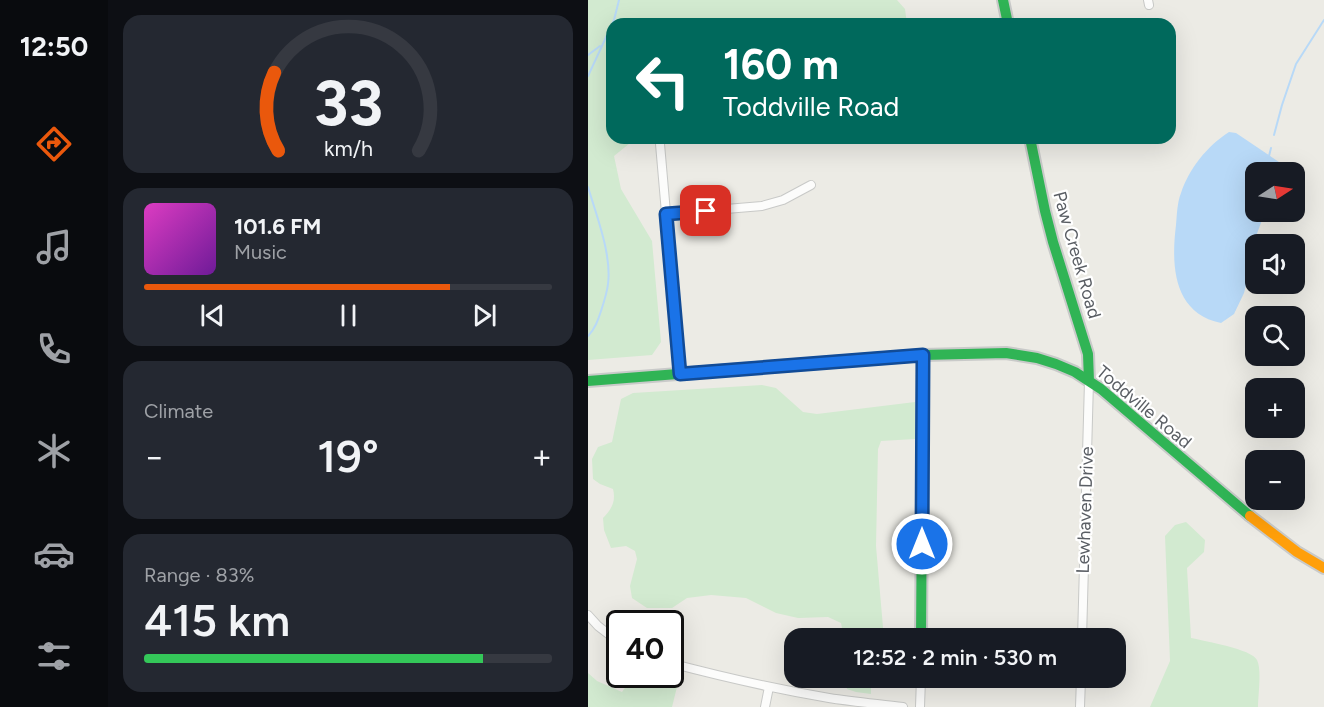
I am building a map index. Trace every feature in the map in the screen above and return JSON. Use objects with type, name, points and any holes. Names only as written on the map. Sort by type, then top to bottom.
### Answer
[{"type":"street","points":[[1003,0],[1007,18]]},
{"type":"street","points":[[660,144],[680,374]]},
{"type":"street","name":"Paw Creek Road","points":[[1031,144],[1053,242],[1088,354],[1089,381]]},
{"type":"street","points":[[666,214],[762,206],[783,200],[811,185]]},
{"type":"street","name":"Toddville Road","points":[[588,381],[977,352],[1016,354],[1037,358],[1056,364],[1101,389],[1236,505],[1297,552],[1324,568]]},
{"type":"street","points":[[921,628],[923,355]]},
{"type":"street","name":"Lewhaven Drive","points":[[1082,628],[1089,381]]},
{"type":"street","points":[[588,615],[606,632]]},
{"type":"street","points":[[684,667],[769,687],[903,707]]},
{"type":"street","points":[[765,707],[769,687]]},
{"type":"street","points":[[920,707],[921,688]]},
{"type":"street","points":[[1080,707],[1081,688]]},
{"type":"green space","points":[[588,0],[897,0],[905,9],[906,18],[606,18],[606,144],[629,144],[614,156],[621,189],[652,241],[661,342],[652,355],[588,360]]},
{"type":"green space","points":[[762,385],[776,388],[803,412],[817,414],[915,402],[915,439],[881,441],[878,449],[876,546],[883,628],[842,628],[841,623],[828,617],[798,618],[776,613],[746,598],[711,595],[687,598],[672,608],[647,608],[632,598],[630,586],[637,559],[635,551],[626,546],[611,548],[604,530],[603,518],[612,505],[613,489],[593,479],[592,459],[598,447],[612,442],[621,399],[633,393]]},
{"type":"green space","points":[[1186,522],[1205,540],[1204,552],[1187,568],[1191,638],[1246,652],[1257,660],[1258,707],[1150,707],[1170,661],[1165,536],[1175,525]]},
{"type":"green space","points":[[588,673],[606,685],[606,688],[622,692],[625,688],[677,688],[672,707],[588,707]]},
{"type":"green space","points":[[871,688],[871,694],[856,692],[847,689]]},
{"type":"water","points":[[1229,132],[1236,133],[1279,162],[1245,162],[1245,222],[1261,222],[1257,234],[1245,234],[1244,293],[1234,314],[1221,323],[1205,318],[1184,298],[1175,271],[1174,256],[1179,201],[1184,184],[1206,151]]},
{"type":"waterway","points":[[614,18],[619,0]]},
{"type":"waterway","points":[[1274,135],[1296,64],[1324,20]]},
{"type":"waterway","points":[[588,76],[606,37]]},
{"type":"waterway","points":[[588,55],[600,46]]},
{"type":"waterway","points":[[1269,156],[1271,148]]},
{"type":"waterway","points":[[588,187],[602,235],[609,273],[602,308],[588,336]]},
{"type":"traffic: fast","points":[[1003,0],[1007,18]]},
{"type":"traffic: fast","points":[[1031,144],[1053,242],[1088,354],[1089,381]]},
{"type":"traffic: fast","points":[[588,381],[923,355],[1006,353],[1037,358],[1075,372],[1101,389],[1250,516]]},
{"type":"traffic: fast","points":[[921,628],[923,355]]},
{"type":"traffic: slow","points":[[1250,516],[1297,552],[1324,568]]},
{"type":"route","points":[[706,211],[666,214],[680,374],[923,355],[922,544]]}]
